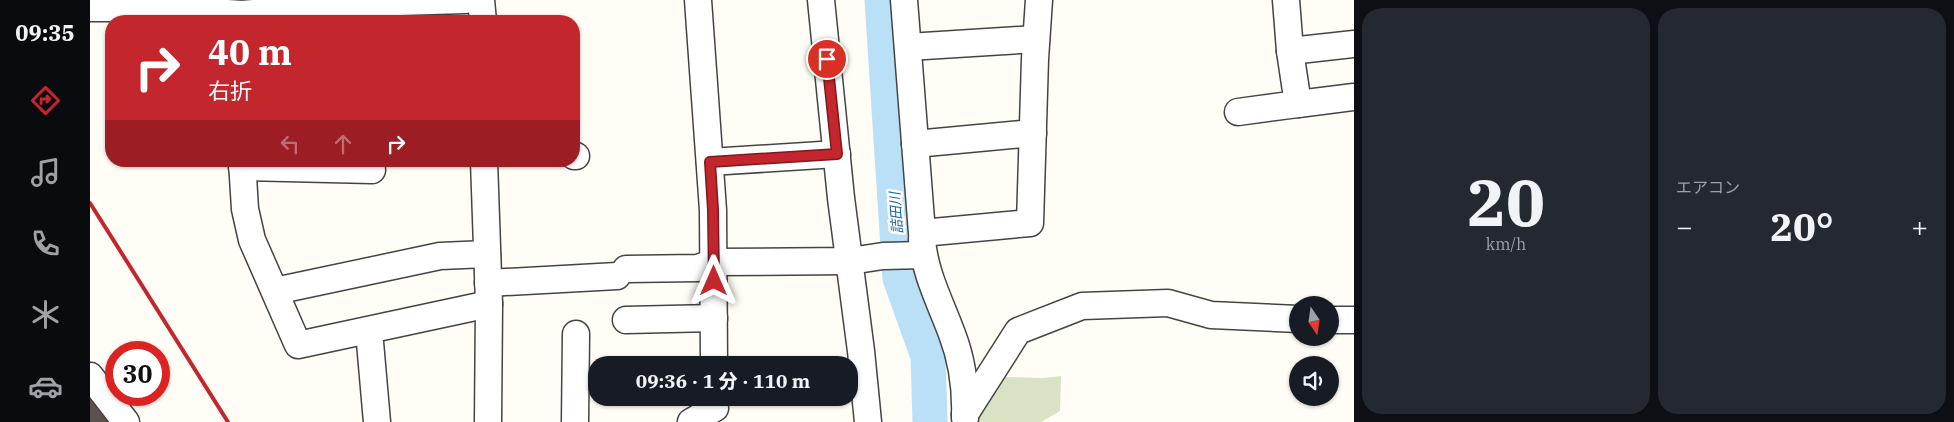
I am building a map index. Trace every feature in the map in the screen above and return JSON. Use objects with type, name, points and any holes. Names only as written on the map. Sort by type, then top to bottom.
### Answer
[{"type":"street","points":[[240,15],[306,15],[367,3],[465,0]]},
{"type":"street","points":[[481,0],[482,15]]},
{"type":"street","points":[[698,0],[713,210],[714,356]]},
{"type":"street","points":[[821,0],[868,422]]},
{"type":"street","points":[[904,0],[922,244],[960,363],[965,418]]},
{"type":"street","points":[[242,167],[245,209],[252,240],[298,345],[368,331],[488,293],[621,273],[698,268],[714,262],[850,261],[883,256],[922,244],[1030,223],[1039,0]]},
{"type":"street","points":[[1286,0],[1290,51],[1298,104]]},
{"type":"street","points":[[90,8],[136,4],[220,15]]},
{"type":"street","points":[[908,48],[1036,39]]},
{"type":"street","points":[[1290,51],[1354,44]]},
{"type":"street","points":[[1238,112],[1354,97]]},
{"type":"street","points":[[915,144],[1033,133]]},
{"type":"street","points":[[710,162],[837,154]]},
{"type":"street","points":[[307,167],[372,170]]},
{"type":"street","points":[[484,167],[488,293],[488,422]]},
{"type":"street","points":[[275,291],[440,256],[487,254]]},
{"type":"street","points":[[965,418],[1018,331],[1082,306],[1168,303],[1211,315],[1289,319]]},
{"type":"street","points":[[626,320],[714,318]]},
{"type":"street","points":[[1339,320],[1354,320]]},
{"type":"street","points":[[368,331],[377,422]]},
{"type":"street","points":[[575,422],[576,334]]},
{"type":"street","points":[[90,376],[126,422]]},
{"type":"street","points":[[692,422],[715,409]]},
{"type":"green space","points":[[1061,376],[1060,411],[1041,422],[978,422],[984,407],[1005,377],[1043,378]]},
{"type":"building","points":[[90,381],[105,398],[105,406],[112,406],[126,422],[90,422]]},
{"type":"waterway","name":"詰田川","points":[[882,0],[900,278],[928,356],[930,422]]},
{"type":"railway","points":[[90,203],[228,422]]},
{"type":"route","points":[[714,281],[710,162],[837,154],[827,59]]}]
